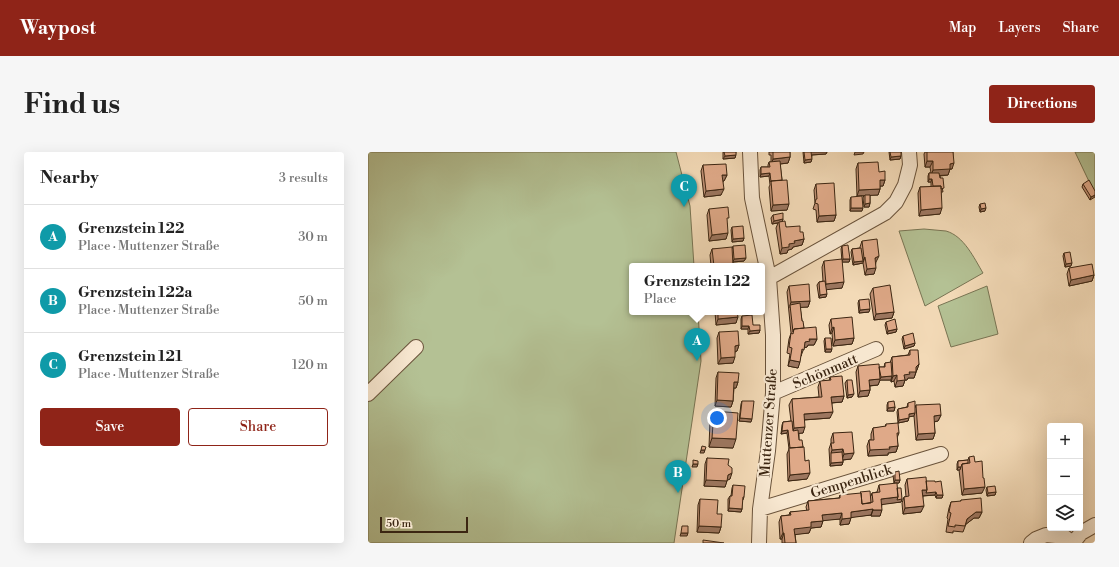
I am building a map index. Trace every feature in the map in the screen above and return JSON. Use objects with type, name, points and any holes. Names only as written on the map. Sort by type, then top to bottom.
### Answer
[{"type":"street","name":"Muttenzer Straße","points":[[750,152],[752,198],[769,278],[773,336],[773,393],[768,452],[760,509],[759,543]]},
{"type":"street","points":[[769,278],[885,213],[896,202],[905,185],[910,165],[909,152]]},
{"type":"street","points":[[368,394],[416,347]]},
{"type":"street","name":"Schönmatt","points":[[773,393],[876,350]]},
{"type":"street","name":"Gempenblick","points":[[760,509],[941,454]]},
{"type":"street","points":[[1031,543],[1046,535],[1065,537],[1073,543],[1081,533],[1095,525]]},
{"type":"green space","points":[[368,152],[676,152],[690,206],[694,263],[629,263],[629,315],[698,315],[701,361],[674,543],[368,543]]},
{"type":"green space","points":[[1075,152],[1095,152],[1095,194]]},
{"type":"green space","points":[[924,229],[946,231],[958,238],[968,248],[983,273],[925,306],[899,231]]},
{"type":"green space","points":[[987,286],[998,334],[951,347],[938,306]]},
{"type":"building","points":[[724,152],[736,152],[736,155],[725,156]]},
{"type":"building","points":[[773,152],[790,152],[790,157],[773,159]]},
{"type":"building","points":[[804,152],[811,152],[812,159],[805,160]]},
{"type":"building","points":[[890,152],[901,152],[901,156],[891,157]]},
{"type":"building","points":[[927,152],[953,152],[954,163],[950,164],[950,169],[933,170],[933,161],[927,161]]},
{"type":"building","points":[[780,161],[782,180],[771,182],[770,173],[761,174],[761,167],[770,167],[769,162]]},
{"type":"building","points":[[878,162],[879,172],[885,171],[885,180],[880,180],[880,189],[859,190],[858,163]]},
{"type":"building","points":[[726,164],[727,175],[722,175],[724,189],[706,191],[703,165]]},
{"type":"building","points":[[929,173],[939,173],[940,178],[943,178],[944,188],[941,189],[941,186],[933,186],[932,179],[929,179]]},
{"type":"building","points":[[787,180],[789,204],[773,205],[771,181]]},
{"type":"building","points":[[1089,180],[1095,191],[1095,195],[1091,197],[1083,184]]},
{"type":"building","points":[[834,183],[836,215],[819,216],[818,204],[815,203],[817,199],[816,184]]},
{"type":"building","points":[[941,186],[942,208],[921,210],[920,187]]},
{"type":"building","points":[[865,195],[870,195],[870,203],[865,204]]},
{"type":"building","points":[[862,196],[863,208],[851,208],[851,197]]},
{"type":"building","points":[[985,203],[986,208],[981,209],[980,204]]},
{"type":"building","points":[[728,207],[728,233],[712,235],[709,209]]},
{"type":"building","points":[[783,213],[783,219],[774,221],[773,215]]},
{"type":"building","points":[[785,221],[786,227],[800,226],[800,232],[803,232],[804,239],[794,241],[795,243],[789,244],[789,247],[782,248],[779,222]]},
{"type":"building","points":[[743,226],[744,238],[733,239],[732,227]]},
{"type":"building","points":[[877,239],[879,256],[875,258],[876,268],[867,269],[862,241]]},
{"type":"building","points":[[745,245],[746,258],[734,259],[733,246]]},
{"type":"building","points":[[848,245],[850,259],[843,259],[842,246]]},
{"type":"building","points":[[732,247],[733,263],[714,263],[712,249]]},
{"type":"building","points":[[861,248],[863,261],[854,262],[852,249]]},
{"type":"building","points":[[1070,252],[1072,263],[1066,264],[1064,253]]},
{"type":"building","points":[[842,259],[844,282],[826,284],[824,261]]},
{"type":"building","points":[[1092,264],[1094,275],[1071,280],[1069,268]]},
{"type":"building","points":[[825,281],[827,294],[820,295],[819,282]]},
{"type":"building","points":[[809,284],[810,301],[791,302],[789,286]]},
{"type":"building","points":[[890,285],[894,312],[876,314],[873,288]]},
{"type":"building","points":[[869,299],[870,309],[860,310],[859,300]]},
{"type":"building","points":[[800,303],[804,328],[794,329],[793,332],[790,305]]},
{"type":"building","points":[[718,315],[738,315],[738,317],[718,319]]},
{"type":"building","points":[[752,315],[753,325],[760,325],[760,330],[750,331],[749,326],[742,326],[742,316]]},
{"type":"building","points":[[852,317],[854,338],[835,340],[834,327],[832,328],[831,319]]},
{"type":"building","points":[[895,319],[897,329],[888,331],[886,322]]},
{"type":"building","points":[[816,327],[817,339],[809,339],[810,341],[805,342],[804,350],[802,349],[800,362],[790,360],[792,348],[789,347],[791,333],[793,334],[794,329]]},
{"type":"building","points":[[738,331],[739,345],[735,346],[735,357],[721,358],[719,332]]},
{"type":"building","points":[[913,333],[915,343],[905,346],[903,336]]},
{"type":"building","points":[[825,338],[831,338],[832,349],[826,349]]},
{"type":"building","points":[[910,350],[918,350],[919,364],[916,367],[916,372],[909,372],[910,374],[904,375],[905,380],[897,381],[897,375],[893,376],[892,357],[910,355]]},
{"type":"building","points":[[891,362],[892,376],[881,377],[879,367],[885,367],[885,363]]},
{"type":"building","points":[[879,364],[880,379],[869,380],[870,390],[860,391],[858,366]]},
{"type":"building","points":[[718,372],[739,373],[738,382],[734,382],[733,401],[717,400]]},
{"type":"building","points":[[842,376],[844,396],[831,397],[833,412],[804,414],[805,427],[794,428],[792,399],[822,397],[820,381],[831,380],[830,377]]},
{"type":"building","points":[[847,380],[852,380],[854,394],[848,395]]},
{"type":"building","points":[[742,401],[754,401],[752,419],[740,418]]},
{"type":"building","points":[[894,401],[895,407],[888,408],[888,402]]},
{"type":"building","points":[[915,401],[915,413],[909,414],[909,418],[899,420],[898,409],[908,407],[908,403]]},
{"type":"building","points":[[940,404],[941,415],[934,416],[935,433],[918,434],[916,405]]},
{"type":"building","points":[[714,411],[738,413],[736,439],[712,438]]},
{"type":"building","points":[[792,421],[793,431],[798,430],[799,440],[802,440],[803,447],[790,448],[788,430],[782,431],[783,422]]},
{"type":"building","points":[[898,423],[898,446],[889,447],[890,449],[870,450],[869,440],[874,440],[873,428],[886,426],[886,424]]},
{"type":"building","points":[[852,432],[854,453],[844,454],[843,449],[832,450],[831,443],[834,443],[833,433]]},
{"type":"building","points":[[702,446],[706,447],[705,450],[701,450]]},
{"type":"building","points":[[804,447],[805,461],[809,460],[810,473],[790,475],[789,448]]},
{"type":"building","points":[[842,452],[843,462],[831,463],[831,453]]},
{"type":"building","points":[[974,456],[975,462],[982,461],[985,487],[964,489],[962,464],[970,463],[969,457]]},
{"type":"building","points":[[707,458],[729,459],[728,465],[732,468],[732,473],[728,475],[727,481],[706,480]]},
{"type":"building","points":[[693,460],[698,461],[698,464],[693,464]]},
{"type":"building","points":[[968,460],[968,463],[962,464],[961,467],[958,467],[958,461]]},
{"type":"building","points":[[899,471],[900,480],[895,480],[895,472]]},
{"type":"building","points":[[926,477],[927,490],[922,490],[924,506],[905,508],[904,497],[909,496],[907,479]]},
{"type":"building","points":[[926,481],[941,481],[943,495],[937,495],[936,492],[926,493]]},
{"type":"building","points":[[897,483],[898,497],[881,499],[882,510],[873,509],[851,512],[851,518],[842,519],[842,513],[822,515],[823,521],[811,522],[811,527],[794,529],[796,543],[785,543],[781,516],[791,515],[790,512],[809,510],[808,501],[840,498],[840,495],[861,493],[862,504],[873,502],[872,493],[880,492],[879,485]]},
{"type":"building","points":[[733,485],[745,486],[742,509],[729,508]]},
{"type":"building","points":[[995,486],[996,492],[988,493],[987,487]]},
{"type":"building","points":[[897,488],[901,488],[902,499],[897,500]]},
{"type":"building","points":[[870,491],[871,503],[862,504],[860,492]]},
{"type":"building","points":[[981,498],[982,512],[976,512],[967,519],[965,526],[948,526],[951,513],[949,512],[951,502]]},
{"type":"building","points":[[700,499],[718,500],[717,514],[722,514],[721,527],[699,526]]},
{"type":"building","points":[[682,526],[688,526],[688,533],[681,533]]},
{"type":"building","points":[[703,540],[724,543],[703,543]]},
{"type":"place","name":"Grenzstein 121","points":[[684,207]]},
{"type":"place","name":"Grenzstein 122","points":[[697,361]]},
{"type":"place","name":"Grenzstein 122a","points":[[678,493]]}]
